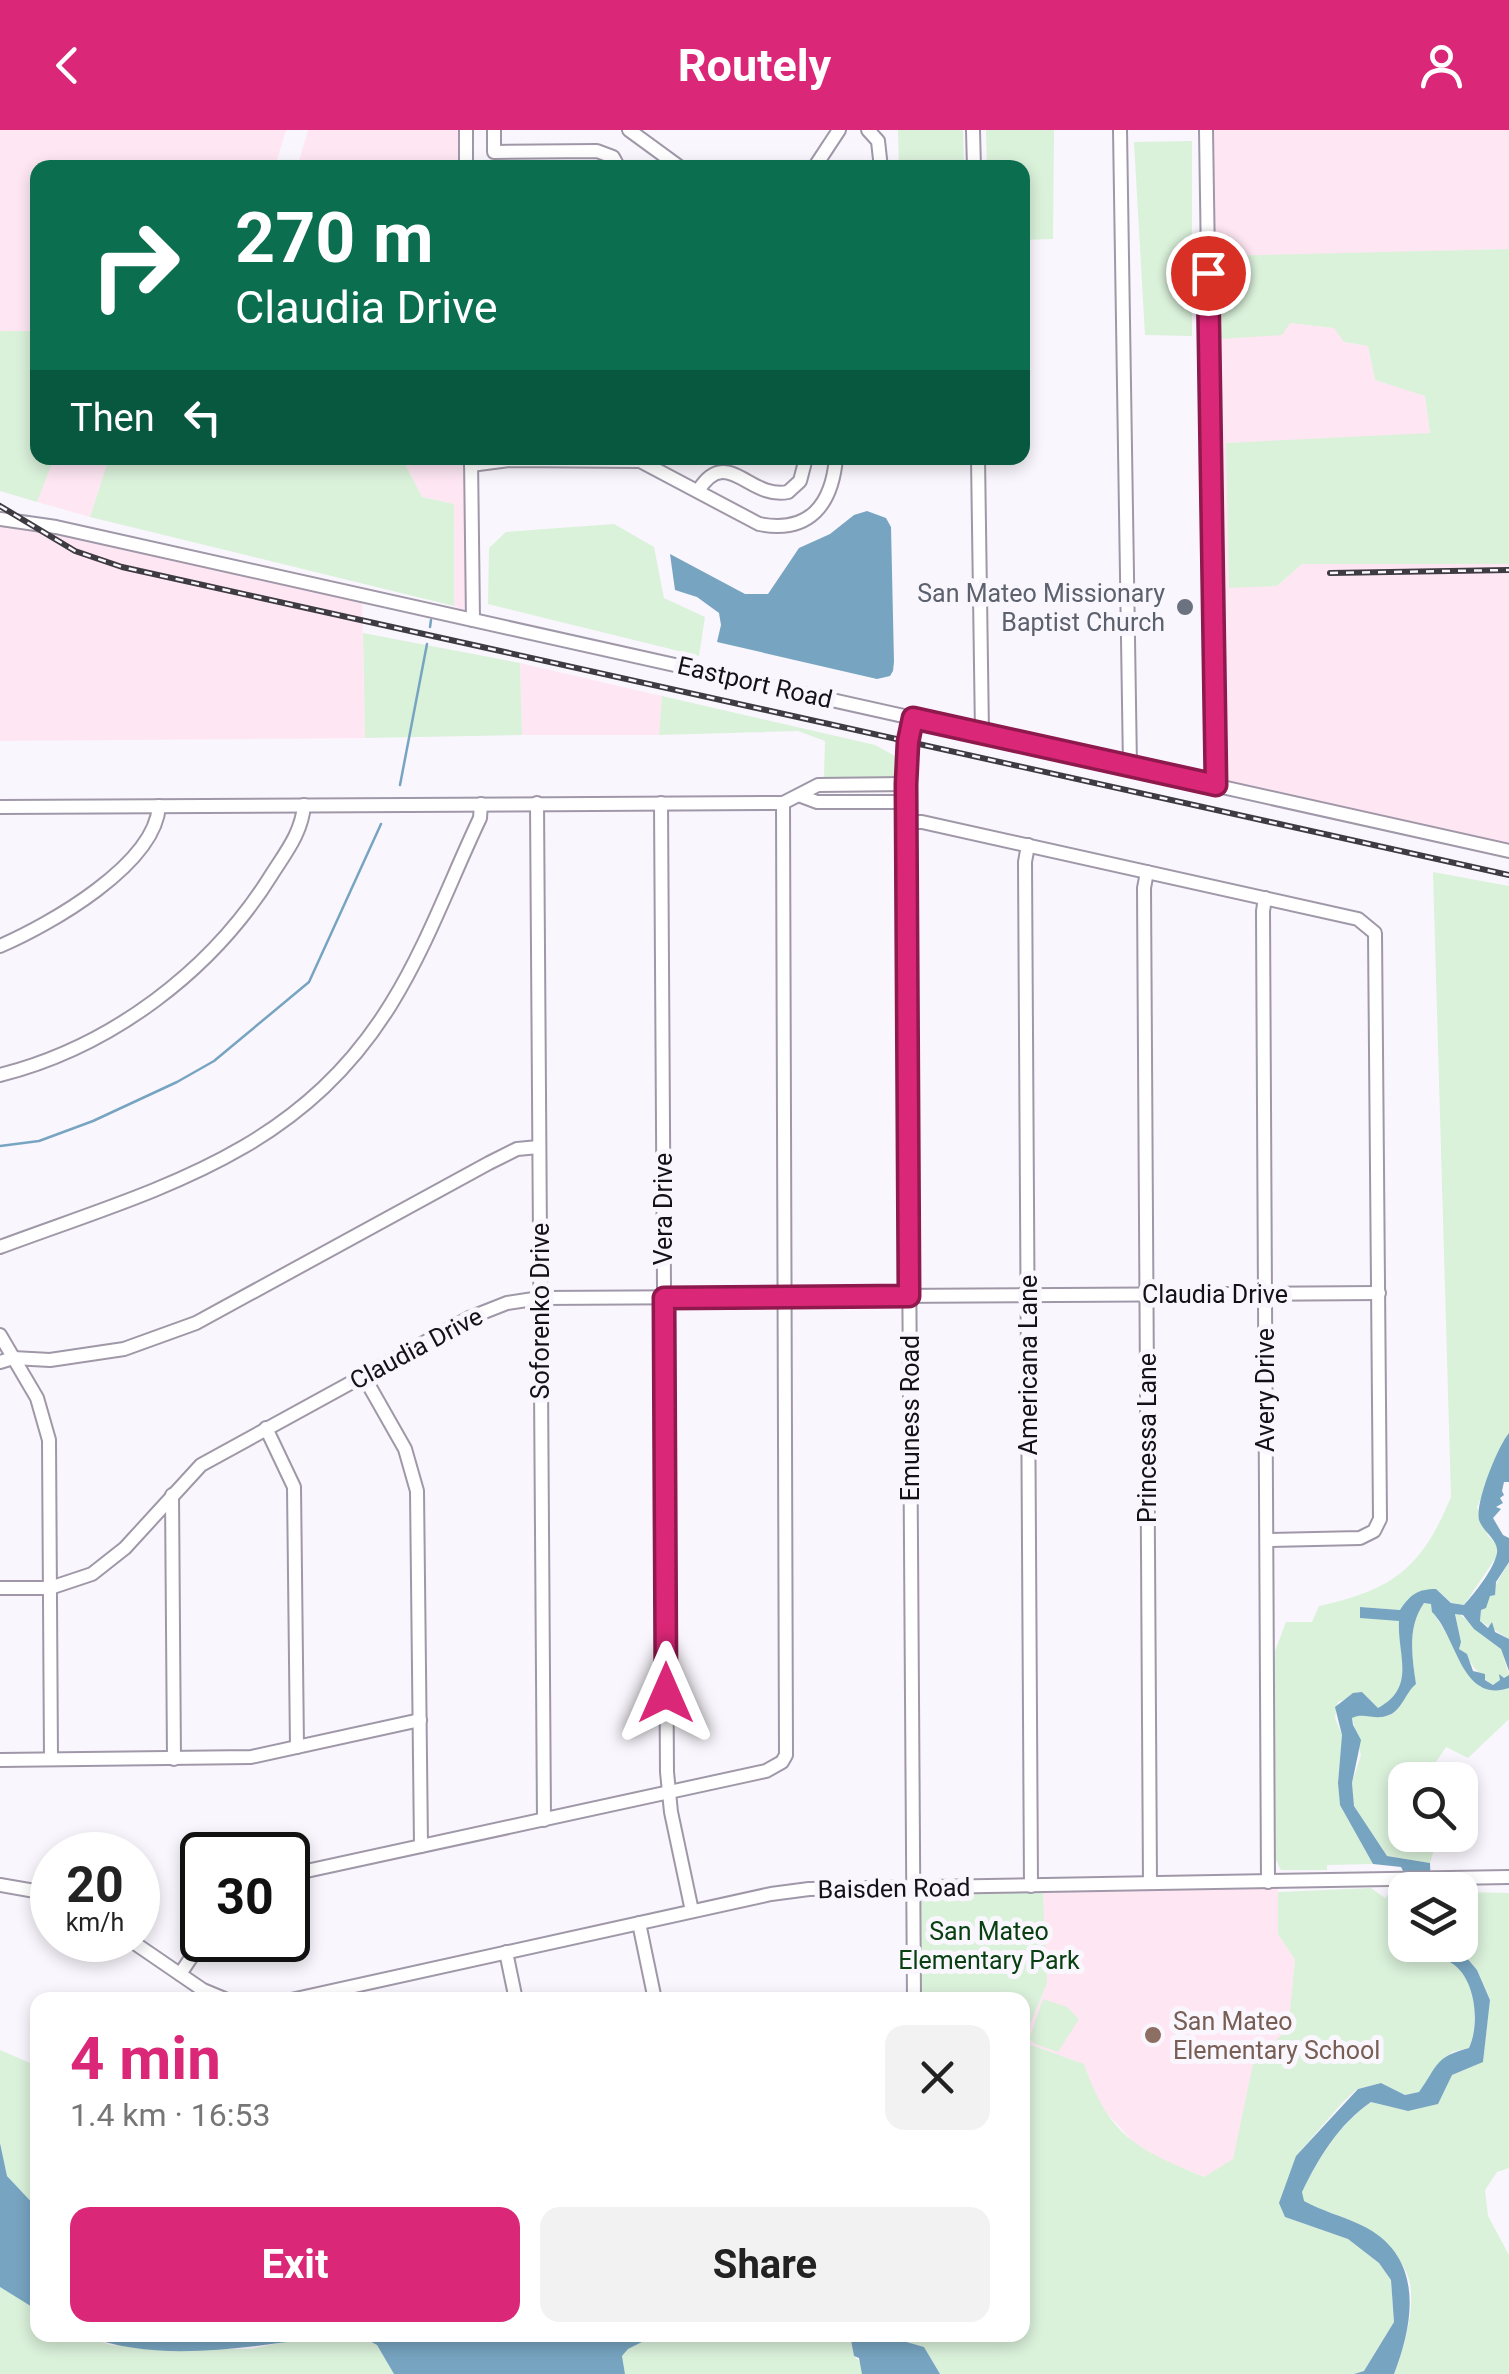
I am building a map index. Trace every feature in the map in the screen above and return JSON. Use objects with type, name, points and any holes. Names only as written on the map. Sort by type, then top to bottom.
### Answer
[{"type":"street","points":[[466,130],[466,160]]},
{"type":"street","points":[[494,130],[494,152],[598,151],[615,160]]},
{"type":"street","points":[[628,130],[670,160]]},
{"type":"street","points":[[819,160],[839,130]]},
{"type":"street","points":[[868,130],[878,141],[880,160]]},
{"type":"street","points":[[973,130],[974,160]]},
{"type":"street","points":[[1120,130],[1130,766]]},
{"type":"street","points":[[1206,130],[1216,785]]},
{"type":"street","points":[[471,465],[473,620]]},
{"type":"street","points":[[502,465],[527,465]]},
{"type":"street","points":[[645,465],[759,524],[786,526],[805,520],[822,506],[832,485],[835,465]]},
{"type":"street","points":[[698,491],[707,476],[725,471],[764,491],[788,492],[800,481],[804,465]]},
{"type":"street","points":[[978,465],[982,733]]},
{"type":"street","name":"Eastport Road","points":[[0,519],[56,527],[1509,851]]},
{"type":"street","name":"Emuness Road","points":[[913,718],[908,742],[906,822],[914,1992]]},
{"type":"street","points":[[0,807],[783,803],[818,785],[906,784]]},
{"type":"street","points":[[800,796],[817,802],[906,802]]},
{"type":"street","name":"Soforenko Drive","points":[[537,803],[544,1820]]},
{"type":"street","points":[[310,1870],[766,1771],[782,1762],[788,1745],[783,803]]},
{"type":"street","points":[[0,1246],[210,1167],[276,1128],[316,1095],[355,1054],[392,1002],[480,818],[481,804]]},
{"type":"street","name":"Vera Drive","points":[[660,804],[668,1792],[692,1911]]},
{"type":"street","points":[[0,1075],[94,1039],[138,1013],[188,974],[265,886],[297,834],[304,805]]},
{"type":"street","points":[[0,946],[56,919],[104,884],[158,824],[159,806]]},
{"type":"street","points":[[906,822],[922,822],[1265,898],[1364,922],[1375,933],[1380,1512],[1374,1531],[1353,1539],[1266,1540]]},
{"type":"street","name":"Americana Lane","points":[[1028,845],[1025,862],[1032,1886]]},
{"type":"street","name":"Princessa Lane","points":[[1147,872],[1144,888],[1150,1883]]},
{"type":"street","name":"Avery Drive","points":[[1265,898],[1268,1882]]},
{"type":"street","points":[[7,1360],[82,1357],[145,1344],[196,1323],[503,1156],[539,1147]]},
{"type":"street","name":"Claudia Drive","points":[[0,1588],[50,1588],[75,1582],[106,1566],[200,1465],[490,1309],[540,1298],[1379,1293]]},
{"type":"street","points":[[0,1336],[7,1360],[37,1398],[49,1440],[51,1760]]},
{"type":"street","points":[[364,1375],[405,1449],[417,1491],[421,1846]]},
{"type":"street","points":[[266,1428],[294,1487],[298,1747]]},
{"type":"street","points":[[172,1495],[174,1759]]},
{"type":"street","points":[[0,1760],[251,1756],[420,1720]]},
{"type":"street","name":"Baisden Road","points":[[327,1992],[692,1911],[810,1889],[1509,1876]]},
{"type":"street","points":[[0,1885],[30,1890]]},
{"type":"street","points":[[638,1923],[653,1992]]},
{"type":"street","points":[[506,1952],[514,1992]]},
{"type":"street","points":[[160,1960],[208,1992]]},
{"type":"street","points":[[180,1974],[188,1962]]},
{"type":"shaded area","points":[[0,130],[286,130],[277,160],[30,160],[30,331],[0,331]]},
{"type":"shaded area","points":[[308,130],[460,130],[461,160],[299,160]]},
{"type":"shaded area","points":[[1201,130],[1509,130],[1509,249],[1219,257],[1219,339],[1290,323],[1335,328],[1344,342],[1368,346],[1375,380],[1425,396],[1430,434],[1227,443],[1277,586],[1302,564],[1509,564],[1509,843],[1212,778]]},
{"type":"shaded area","points":[[51,465],[107,465],[90,517],[37,502]]},
{"type":"shaded area","points":[[406,465],[465,465],[467,612],[454,606],[454,504],[422,497]]},
{"type":"shaded area","points":[[0,524],[362,601],[365,738],[0,741]]},
{"type":"shaded area","points":[[520,663],[662,696],[659,735],[522,735]]},
{"type":"shaded area","name":"San Mateo Elementary School","points":[[1278,1886],[1278,1934],[1295,1960],[1288,2028],[1253,2065],[1233,2160],[1204,2177],[1142,2151],[1099,2105],[1084,2064],[1030,2045],[1030,2025],[1047,1983],[1043,1890]]},
{"type":"green space","points":[[898,130],[963,130],[964,160],[899,160]]},
{"type":"green space","points":[[986,130],[1054,130],[1053,239],[1030,240],[1030,160],[987,160]]},
{"type":"green space","points":[[1192,141],[1192,336],[1145,335],[1134,142]]},
{"type":"green space","points":[[1509,249],[1509,564],[1302,564],[1277,586],[1229,588],[1226,443],[1430,433],[1425,396],[1375,380],[1368,346],[1344,342],[1334,328],[1290,323],[1282,335],[1219,339],[1219,256]]},
{"type":"green space","points":[[0,331],[30,331],[30,465],[51,465],[37,502],[0,491]]},
{"type":"green space","points":[[107,465],[406,465],[422,497],[454,504],[454,606],[90,517]]},
{"type":"green space","points":[[614,524],[654,547],[664,598],[705,617],[699,656],[488,604],[489,548],[506,532]]},
{"type":"green space","points":[[363,633],[520,663],[522,735],[365,738]]},
{"type":"green space","points":[[662,696],[875,745],[895,756],[894,778],[824,777],[825,741],[798,731],[659,735]]},
{"type":"green space","points":[[1433,872],[1509,886],[1509,1433],[1477,1507],[1488,1536],[1497,1544],[1497,1556],[1464,1605],[1452,1603],[1436,1589],[1409,1598],[1400,1610],[1360,1607],[1399,1620],[1403,1670],[1398,1690],[1390,1700],[1378,1708],[1362,1692],[1338,1702],[1335,1718],[1342,1735],[1340,1804],[1373,1864],[1281,1870],[1276,1860],[1274,1654],[1286,1622],[1312,1622],[1319,1606],[1367,1592],[1402,1572],[1429,1541],[1451,1497]]},
{"type":"green space","points":[[1509,1562],[1509,1639],[1480,1621],[1481,1610]]},
{"type":"green space","points":[[1424,1603],[1431,1603],[1480,1687],[1509,1688],[1509,1719],[1468,1758],[1446,1747],[1436,1762],[1388,1762],[1388,1852],[1433,1852],[1430,1863],[1387,1856],[1354,1806],[1352,1783],[1361,1755],[1352,1717],[1391,1712],[1416,1684],[1412,1653]]},
{"type":"green space","points":[[1457,1612],[1501,1649],[1509,1675],[1493,1685],[1477,1671],[1459,1649]]},
{"type":"green space","points":[[1371,1888],[1385,1898],[1388,1894],[1388,1962],[1450,1962],[1465,1976],[1473,2000],[1474,2026],[1469,2048],[1452,2052],[1419,2092],[1405,2095],[1381,2083],[1357,2089],[1296,2156],[1285,2217],[1348,2239],[1379,2263],[1391,2280],[1394,2322],[1364,2371],[940,2374],[924,2347],[906,2342],[1030,2342],[1030,2045],[1084,2064],[1104,2108],[1128,2137],[1204,2177],[1233,2159],[1253,2064],[1288,2028],[1295,1960],[1278,1934],[1278,1892]]},
{"type":"green space","name":"San Mateo Elementary Park","points":[[1043,1890],[1047,1983],[1030,2025],[1030,1992],[918,1992],[916,1893]]},
{"type":"green space","points":[[1478,1892],[1509,1893],[1509,2168],[1497,2172],[1485,2190],[1488,2216],[1509,2255],[1509,2374],[1394,2374],[1411,2305],[1410,2283],[1403,2266],[1368,2229],[1303,2201],[1302,2192],[1331,2142],[1371,2102],[1408,2111],[1452,2075],[1483,2062],[1490,1999],[1471,1962],[1478,1962]]},
{"type":"green space","points":[[1043,1999],[1067,2007],[1079,2019],[1058,2052],[1035,2044],[1030,2036]]},
{"type":"green space","points":[[0,2050],[30,2063],[30,2201],[7,2176],[0,2143]]},
{"type":"green space","points":[[0,2287],[30,2306],[30,2342],[252,2349],[284,2342],[371,2342],[394,2374],[0,2374]]},
{"type":"green space","points":[[642,2342],[851,2342],[854,2356],[863,2365],[862,2374],[625,2374],[622,2356]]},
{"type":"water","points":[[867,511],[886,518],[891,527],[894,662],[890,676],[877,679],[717,642],[719,613],[697,597],[675,590],[670,554],[745,594],[768,594],[799,548]]},
{"type":"water","points":[[1509,1433],[1509,1482],[1504,1482],[1504,1495],[1500,1498],[1503,1503],[1496,1507],[1501,1509],[1493,1518],[1509,1538],[1509,1562],[1496,1582],[1495,1595],[1481,1610],[1480,1621],[1488,1628],[1492,1622],[1495,1632],[1509,1639],[1509,1671],[1501,1649],[1474,1629],[1463,1615],[1455,1614],[1459,1649],[1467,1654],[1473,1671],[1485,1674],[1485,1680],[1493,1685],[1500,1680],[1499,1674],[1504,1678],[1509,1675],[1509,1688],[1493,1690],[1470,1677],[1431,1604],[1424,1603],[1413,1632],[1416,1684],[1391,1714],[1352,1718],[1361,1740],[1352,1783],[1354,1806],[1387,1856],[1430,1863],[1430,1872],[1404,1872],[1401,1867],[1373,1864],[1340,1805],[1342,1735],[1335,1707],[1353,1693],[1362,1692],[1378,1708],[1397,1690],[1402,1669],[1399,1621],[1360,1618],[1360,1607],[1400,1610],[1415,1594],[1436,1589],[1451,1603],[1464,1605],[1488,1573],[1497,1553],[1479,1520],[1479,1512],[1499,1450]]},
{"type":"water","points":[[1449,1962],[1470,1962],[1490,2000],[1483,2062],[1452,2075],[1438,2104],[1408,2111],[1371,2102],[1331,2142],[1302,2192],[1304,2201],[1361,2225],[1381,2238],[1396,2253],[1405,2271],[1409,2290],[1407,2332],[1394,2374],[1354,2374],[1364,2371],[1394,2322],[1391,2280],[1379,2263],[1348,2239],[1285,2217],[1279,2203],[1296,2156],[1358,2089],[1381,2083],[1405,2095],[1419,2092],[1443,2059],[1469,2048],[1474,2003],[1467,1980]]},
{"type":"water","points":[[0,2143],[7,2176],[30,2201],[30,2306],[0,2287]]},
{"type":"water","points":[[105,2342],[288,2342],[181,2351]]},
{"type":"water","points":[[371,2342],[642,2342],[622,2356],[625,2374],[394,2374]]},
{"type":"water","points":[[851,2342],[906,2342],[924,2347],[940,2374],[862,2374],[859,2358],[854,2356]]},
{"type":"waterway","points":[[430,627],[431,620]]},
{"type":"waterway","points":[[400,785],[427,644]]},
{"type":"waterway","points":[[0,1146],[39,1141],[177,1082],[214,1061],[309,982],[381,824]]},
{"type":"railway","points":[[0,506],[75,551],[122,567],[1509,875]]},
{"type":"railway","points":[[1330,573],[1509,570]]},
{"type":"place","name":"San Mateo Missionary Baptist Church","points":[[1185,607]]},
{"type":"place","name":"San Mateo Elementary School","points":[[1153,2035]]},
{"type":"route","points":[[666,1693],[664,1298],[909,1296],[906,784],[913,718],[1216,785],[1208,273]]}]
